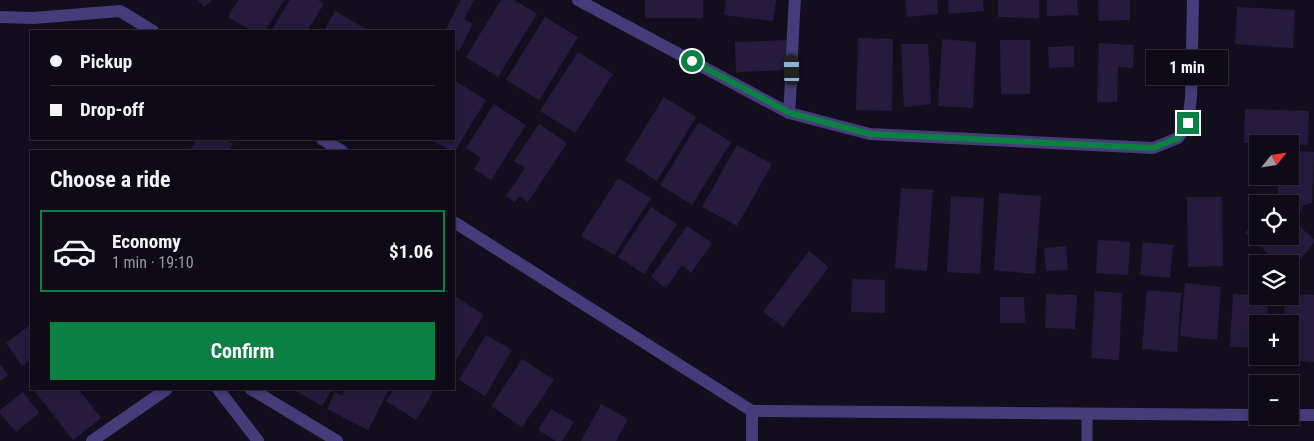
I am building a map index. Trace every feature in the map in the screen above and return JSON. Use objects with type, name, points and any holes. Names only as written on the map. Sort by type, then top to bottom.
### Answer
[{"type":"street","points":[[578,0],[790,113],[870,134],[1153,148],[1178,138],[1188,123],[1192,97],[1193,0]]},
{"type":"street","points":[[790,113],[791,40],[795,0]]},
{"type":"street","points":[[0,17],[33,18],[120,5],[152,30]]},
{"type":"street","points":[[324,140],[340,150]]},
{"type":"street","points":[[455,223],[752,411],[1249,415]]},
{"type":"street","points":[[92,441],[166,390]]},
{"type":"street","points":[[219,390],[258,441]]},
{"type":"street","points":[[253,390],[337,441]]},
{"type":"street","points":[[752,411],[752,441]]},
{"type":"street","points":[[1299,415],[1314,415]]},
{"type":"lane","points":[[1087,414],[1087,441]]},
{"type":"building","points":[[198,0],[212,0],[204,7]]},
{"type":"building","points":[[238,0],[284,0],[266,30],[250,30],[228,17]]},
{"type":"building","points":[[290,0],[318,0],[324,4],[308,30],[272,30]]},
{"type":"building","points":[[461,0],[474,0],[464,19],[473,24],[459,51],[455,49],[455,30],[446,30]]},
{"type":"building","points":[[501,0],[514,0],[537,14],[498,77],[466,57]]},
{"type":"building","points":[[645,0],[703,0],[703,18],[645,18]]},
{"type":"building","points":[[726,0],[776,0],[773,21],[724,15]]},
{"type":"building","points":[[905,0],[937,0],[938,14],[907,17]]},
{"type":"building","points":[[948,0],[983,0],[984,11],[949,14]]},
{"type":"building","points":[[998,0],[1039,0],[1039,18],[998,17]]},
{"type":"building","points":[[1047,0],[1077,0],[1078,15],[1047,16]]},
{"type":"building","points":[[1098,0],[1130,0],[1130,20],[1099,21]]},
{"type":"building","points":[[1237,7],[1295,10],[1293,48],[1235,44]]},
{"type":"building","points":[[335,11],[368,30],[325,30]]},
{"type":"building","points":[[545,17],[578,37],[539,100],[506,80]]},
{"type":"building","points":[[858,38],[893,39],[892,111],[856,110]]},
{"type":"building","points":[[942,39],[976,42],[973,108],[938,106]]},
{"type":"building","points":[[791,40],[792,70],[736,72],[735,42]]},
{"type":"building","points":[[1000,40],[1030,40],[1030,94],[1001,94]]},
{"type":"building","points":[[1099,43],[1134,45],[1133,68],[1118,67],[1117,102],[1097,102]]},
{"type":"building","points":[[901,44],[928,44],[931,104],[904,107]]},
{"type":"building","points":[[1074,46],[1074,67],[1049,68],[1048,47]]},
{"type":"building","points":[[578,52],[613,74],[575,133],[540,111]]},
{"type":"building","points":[[455,81],[486,100],[455,151],[449,150],[432,140],[455,140]]},
{"type":"building","points":[[664,97],[696,117],[657,181],[625,160]]},
{"type":"building","points":[[494,104],[526,125],[491,180],[474,169],[481,158],[466,148]]},
{"type":"building","points":[[1245,109],[1309,111],[1308,145],[1299,145],[1299,135],[1249,135],[1249,143],[1244,143]]},
{"type":"building","points":[[699,122],[731,142],[692,205],[660,185]]},
{"type":"building","points":[[539,124],[567,143],[528,202],[519,196],[515,202],[506,196],[525,168],[514,161]]},
{"type":"building","points":[[196,140],[225,140],[233,144],[230,150],[191,150]]},
{"type":"building","points":[[737,145],[772,164],[737,226],[702,207]]},
{"type":"building","points":[[1299,151],[1314,152],[1312,203],[1303,206],[1299,211],[1299,195],[1278,195],[1278,185],[1299,185]]},
{"type":"building","points":[[618,178],[651,198],[614,255],[581,236]]},
{"type":"building","points":[[901,188],[933,190],[927,271],[895,268]]},
{"type":"building","points":[[999,193],[1041,196],[1035,274],[994,270]]},
{"type":"building","points":[[951,196],[984,198],[980,274],[947,272]]},
{"type":"building","points":[[1187,197],[1222,197],[1223,266],[1188,267]]},
{"type":"building","points":[[651,207],[677,224],[644,274],[618,257]]},
{"type":"building","points":[[687,226],[712,243],[691,273],[682,265],[666,288],[651,277]]},
{"type":"building","points":[[1299,226],[1314,239],[1314,243],[1299,260],[1299,255],[1270,255],[1259,245],[1299,245]]},
{"type":"building","points":[[1249,228],[1249,237],[1245,233]]},
{"type":"building","points":[[1098,240],[1130,242],[1128,275],[1096,273]]},
{"type":"building","points":[[1143,242],[1173,245],[1170,278],[1140,275]]},
{"type":"building","points":[[1066,246],[1068,270],[1046,271],[1044,248]]},
{"type":"building","points":[[809,251],[829,267],[783,327],[763,312]]},
{"type":"building","points":[[852,279],[885,280],[885,313],[851,312]]},
{"type":"building","points":[[1185,283],[1221,287],[1217,340],[1180,336]]},
{"type":"building","points":[[1147,290],[1181,293],[1177,352],[1142,349]]},
{"type":"building","points":[[1095,291],[1122,293],[1119,360],[1091,358]]},
{"type":"building","points":[[1046,294],[1077,295],[1075,329],[1045,328]]},
{"type":"building","points":[[1233,294],[1249,295],[1249,305],[1268,305],[1267,315],[1249,315],[1249,348],[1230,347]]},
{"type":"building","points":[[1299,294],[1314,295],[1314,362],[1299,361],[1299,315],[1284,315],[1285,305],[1299,305]]},
{"type":"building","points":[[455,296],[484,315],[455,361]]},
{"type":"building","points":[[1000,297],[1024,297],[1025,323],[1000,323]]},
{"type":"building","points":[[29,326],[30,360],[22,366],[6,343]]},
{"type":"building","points":[[486,335],[512,350],[485,396],[459,380]]},
{"type":"building","points":[[522,359],[554,380],[522,427],[491,406]]},
{"type":"building","points":[[0,364],[8,375],[0,381]]},
{"type":"building","points":[[34,390],[79,390],[101,418],[73,440]]},
{"type":"building","points":[[295,390],[331,390],[322,406]]},
{"type":"building","points":[[345,390],[388,390],[368,430],[327,409],[335,392],[342,396]]},
{"type":"building","points":[[393,390],[434,390],[416,420],[386,401]]},
{"type":"building","points":[[23,392],[39,413],[16,432],[0,413],[0,410]]},
{"type":"building","points":[[601,404],[628,419],[616,441],[581,441]]},
{"type":"building","points":[[551,409],[574,422],[562,441],[556,441],[538,430]]},
{"type":"route","points":[[692,61],[790,113],[870,134],[1153,148],[1178,138],[1188,123]]}]
